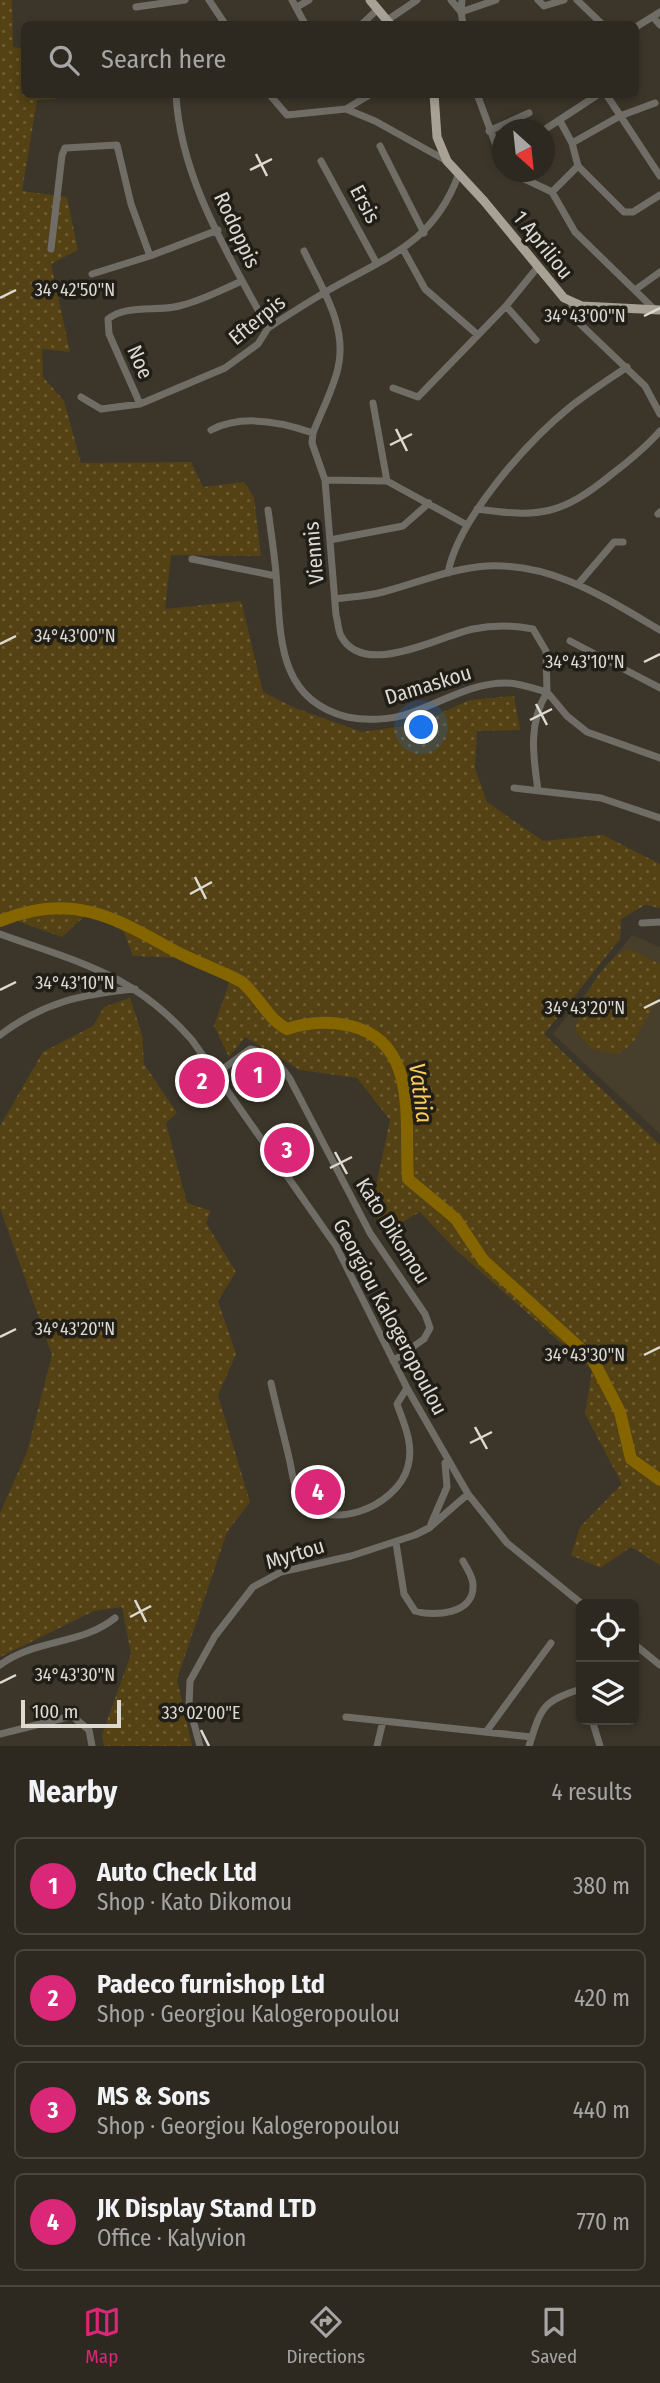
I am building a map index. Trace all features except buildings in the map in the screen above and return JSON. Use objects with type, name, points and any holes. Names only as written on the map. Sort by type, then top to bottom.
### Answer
[{"type":"main road","points":[[370,0],[386,21]]},
{"type":"main road","name":"1 Apriliou","points":[[435,98],[437,137],[447,161],[458,176],[484,201],[555,290],[571,303],[656,309]]},
{"type":"street","points":[[136,7],[185,0]]},
{"type":"street","points":[[209,0],[223,21]]},
{"type":"street","points":[[303,21],[294,4],[309,0]]},
{"type":"street","points":[[391,21],[417,0]]},
{"type":"street","points":[[450,0],[461,12]]},
{"type":"street","points":[[462,0],[462,21]]},
{"type":"street","points":[[461,12],[496,0]]},
{"type":"street","points":[[538,0],[544,6],[564,0]]},
{"type":"street","points":[[577,0],[599,21]]},
{"type":"street","points":[[365,21],[376,10]]},
{"type":"street","points":[[639,25],[657,14],[660,25]]},
{"type":"street","name":"Rodoppis","points":[[176,98],[178,127],[196,183],[242,281],[268,328]]},
{"type":"street","points":[[275,98],[288,116],[346,109],[364,98]]},
{"type":"street","points":[[478,98],[492,137]]},
{"type":"street","points":[[555,124],[593,98]]},
{"type":"street","points":[[609,98],[660,175]]},
{"type":"street","points":[[572,143],[620,116],[654,103]]},
{"type":"street","points":[[346,109],[375,121],[447,161]]},
{"type":"street","points":[[489,131],[529,113]]},
{"type":"street","points":[[561,121],[572,143],[578,166],[624,212],[633,212],[660,195]]},
{"type":"street","points":[[51,249],[65,148],[117,145],[131,204],[150,256]]},
{"type":"street","points":[[380,146],[424,233]]},
{"type":"street","name":"Ersis","points":[[321,161],[377,264]]},
{"type":"street","points":[[552,192],[578,166]]},
{"type":"street","name":"Efterpis","points":[[81,397],[101,409],[140,404],[225,368],[258,344],[268,328],[403,249],[424,233],[446,205],[458,176]]},
{"type":"street","points":[[530,182],[552,192],[575,232],[656,309]]},
{"type":"street","points":[[92,274],[150,256],[218,230]]},
{"type":"street","points":[[403,249],[425,289],[478,335]]},
{"type":"street","points":[[211,430],[236,421],[287,424],[313,433],[338,369],[341,348],[339,329],[304,251]]},
{"type":"street","points":[[393,388],[418,397],[506,306],[537,268]]},
{"type":"street","points":[[635,290],[660,272]]},
{"type":"street","name":"Noe","points":[[140,404],[106,326],[114,314],[178,307],[242,281]]},
{"type":"street","points":[[571,303],[577,321],[645,386],[660,414]]},
{"type":"street","points":[[506,306],[536,340]]},
{"type":"street","points":[[448,573],[452,552],[477,509],[545,429],[571,406],[627,367]]},
{"type":"street","points":[[373,403],[387,481]]},
{"type":"street","points":[[477,509],[522,514],[570,506],[639,452],[660,431]]},
{"type":"street","name":"Viennis","points":[[313,433],[312,443],[325,480],[335,599],[341,636],[353,650],[370,656],[394,654],[473,629],[497,626],[533,629],[546,651],[547,692]]},
{"type":"street","points":[[325,480],[387,481],[467,525]]},
{"type":"street","points":[[330,540],[403,526],[417,517],[429,503]]},
{"type":"street","name":"Damaskou","points":[[268,510],[276,576],[278,635],[286,662],[300,688],[317,705],[339,715],[358,719],[408,714],[470,688],[508,682],[547,692]]},
{"type":"street","points":[[579,583],[614,542],[623,542]]},
{"type":"street","points":[[192,559],[276,576]]},
{"type":"street","points":[[335,599],[380,593],[448,573],[486,566],[532,568],[579,583],[660,631]]},
{"type":"street","points":[[570,641],[660,688]]},
{"type":"street","points":[[538,790],[531,743],[538,707],[547,692],[567,716],[587,732],[660,758]]},
{"type":"street","points":[[514,788],[600,798],[660,818]]},
{"type":"street","points":[[642,923],[660,922]]},
{"type":"street","name":"Georgiou Kalogeropoulou","points":[[0,934],[108,972],[171,1016],[216,1074],[336,1246],[407,1388],[468,1494],[507,1542],[546,1578],[576,1600]]},
{"type":"street","points":[[0,1035],[38,1011],[78,995],[136,989]]},
{"type":"street","name":"Kato Dikomou","points":[[216,1074],[250,1049],[263,1052],[274,1059],[290,1079],[370,1233],[425,1314],[430,1328],[424,1339],[393,1361]]},
{"type":"street","points":[[271,1383],[297,1492],[311,1509],[337,1515],[368,1508],[393,1493],[402,1481],[408,1467],[410,1447],[397,1404],[407,1388]]},
{"type":"street","points":[[429,1528],[447,1488],[444,1456]]},
{"type":"street","name":"Myrtou","points":[[200,1746],[189,1705],[190,1681],[215,1636],[253,1587],[281,1572],[396,1542],[429,1528],[468,1494]]},
{"type":"street","points":[[396,1542],[404,1594],[415,1611],[430,1616],[453,1611],[469,1600],[474,1589],[473,1581],[463,1561]]},
{"type":"street","points":[[0,1665],[31,1650],[103,1628],[115,1618]]},
{"type":"street","points":[[486,1732],[551,1643]]},
{"type":"street","points":[[639,1648],[660,1665]]},
{"type":"street","points":[[529,1746],[535,1722],[546,1704],[576,1691]]},
{"type":"street","points":[[0,1734],[72,1716],[89,1730],[92,1746]]},
{"type":"street","points":[[346,1717],[532,1737]]},
{"type":"street","points":[[377,1746],[383,1721]]},
{"type":"street","points":[[594,1725],[600,1746]]},
{"type":"shaded area","points":[[0,0],[12,0],[13,46],[21,49],[21,98],[55,98],[37,100],[22,191],[67,197],[78,250],[51,264],[70,352],[42,349],[43,377],[64,401],[81,463],[191,462],[203,487],[244,482],[254,497],[261,556],[171,555],[165,609],[241,601],[263,692],[295,708],[362,732],[417,724],[470,700],[514,696],[520,730],[477,731],[475,768],[487,802],[543,841],[603,835],[660,864],[660,908],[645,905],[621,919],[620,939],[544,1034],[660,1145],[660,1565],[631,1547],[600,1568],[571,1555],[580,1527],[622,1484],[585,1414],[592,1370],[456,1250],[420,1212],[387,1231],[371,1209],[390,1120],[357,1078],[300,1070],[245,1037],[229,1057],[214,1026],[232,975],[205,959],[133,956],[124,932],[89,912],[62,937],[0,915]]},
{"type":"shaded area","points":[[632,935],[660,947],[660,1134],[553,1034]]},
{"type":"shaded area","points":[[630,949],[660,964],[660,994],[634,1041],[623,1051],[616,1054],[592,1049],[575,1031],[581,1007],[601,971],[610,961]]},
{"type":"shaded area","points":[[130,998],[142,1034],[144,1064],[177,1113],[166,1123],[187,1203],[211,1211],[206,1223],[236,1272],[218,1301],[236,1354],[218,1395],[250,1502],[227,1532],[177,1679],[192,1746],[104,1746],[102,1735],[131,1654],[122,1607],[94,1611],[0,1657],[0,1513],[27,1452],[52,1355],[0,1208],[0,1126],[43,1052],[93,1026],[104,1007]]},
{"type":"waterway","name":"Vathia","points":[[0,921],[25,913],[69,908],[110,918],[242,982],[274,1020],[287,1029],[335,1023],[373,1035],[388,1049],[398,1067],[404,1088],[408,1179],[456,1219],[483,1260],[593,1360],[620,1412],[631,1459],[660,1480]]},
{"type":"place","name":"Auto Check Ltd","points":[[258,1075]]},
{"type":"place","name":"Padeco furnishop Ltd","points":[[202,1081]]},
{"type":"place","name":"MS & Sons","points":[[287,1150]]},
{"type":"place","name":"JK Display Stand LTD","points":[[318,1492]]}]
